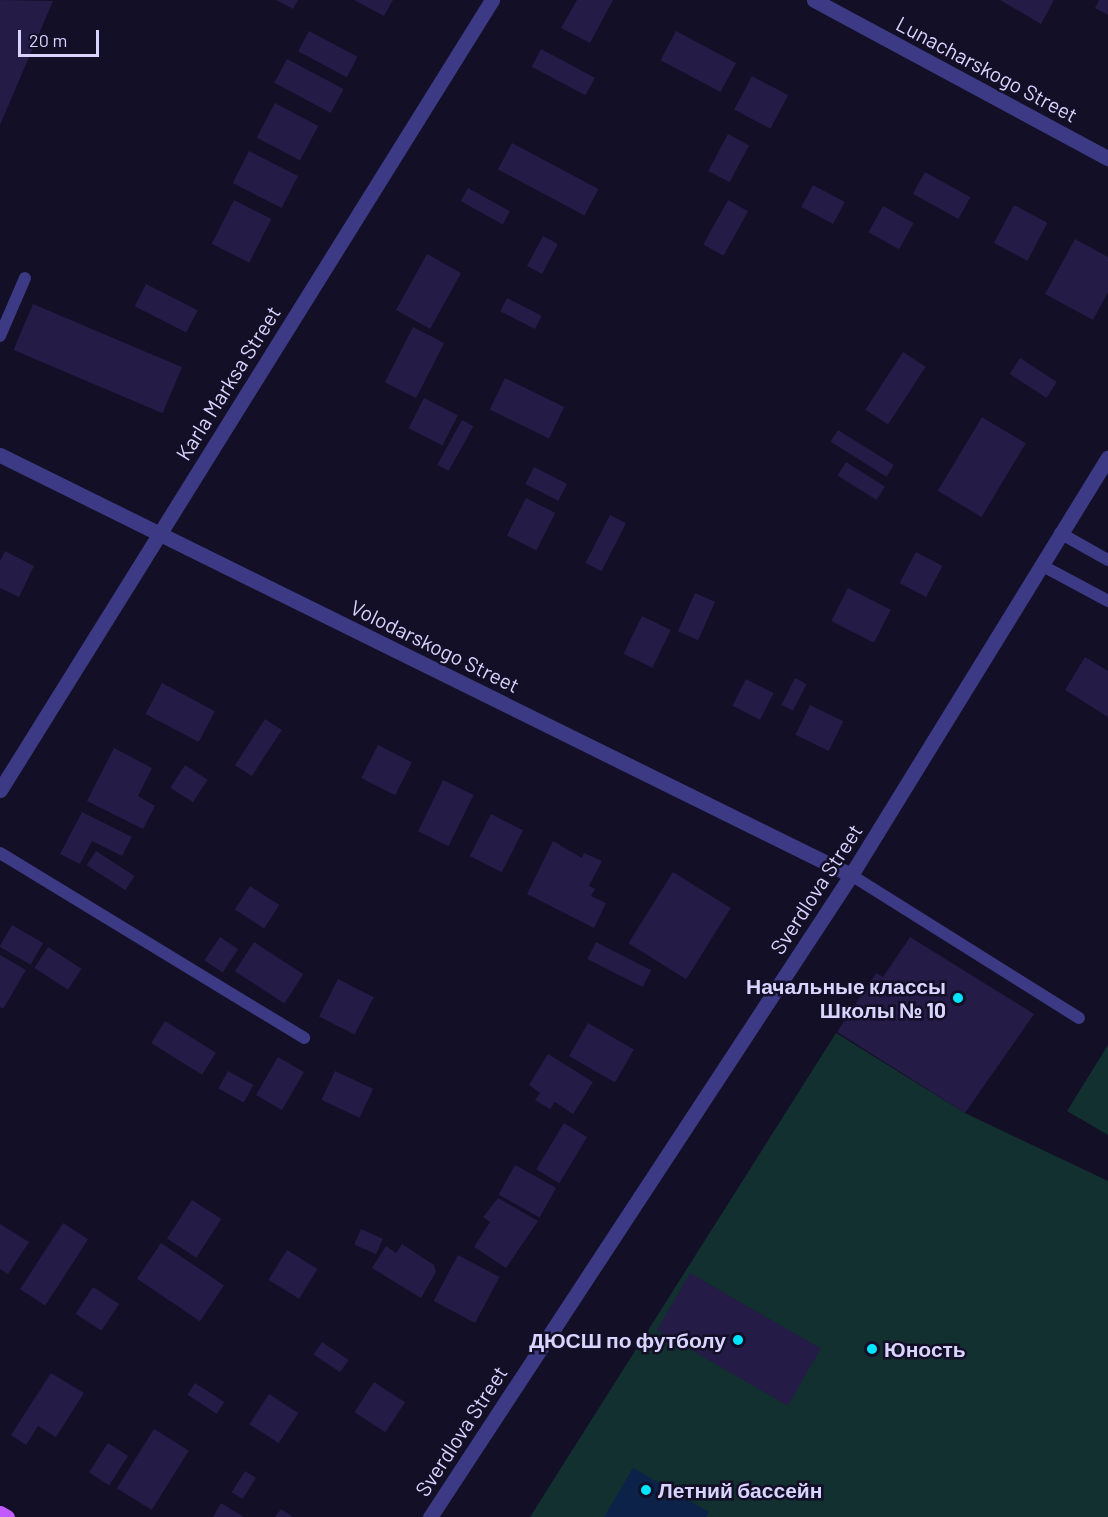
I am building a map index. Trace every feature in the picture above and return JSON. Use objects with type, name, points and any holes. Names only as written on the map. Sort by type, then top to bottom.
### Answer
[{"type":"main road","points":[[0,1513],[7,1517]]},
{"type":"street","name":"Karla Marksa Street","points":[[0,790],[492,0]]},
{"type":"street","name":"Lunacharskogo Street","points":[[814,0],[1108,158]]},
{"type":"street","name":"Volodarskogo Street","points":[[0,455],[851,875]]},
{"type":"street","name":"Sverdlova Street","points":[[430,1517],[851,875],[1108,458]]},
{"type":"lane","points":[[0,336],[25,278]]},
{"type":"lane","points":[[1060,533],[1108,560]]},
{"type":"lane","points":[[1041,565],[1108,602]]},
{"type":"lane","points":[[0,854],[304,1038]]},
{"type":"lane","points":[[851,875],[1079,1018]]},
{"type":"green space","name":"Юность","points":[[836,1033],[965,1113],[1108,1181],[1108,1517],[530,1517]]},
{"type":"green space","points":[[1108,1045],[1108,1135],[1067,1111]]},
{"type":"water","name":"Летний бассейн","points":[[633,1468],[709,1512],[706,1517],[604,1517]]},
{"type":"building","points":[[0,0],[53,1],[0,125]]},
{"type":"building","points":[[276,0],[298,0],[293,9]]},
{"type":"building","points":[[354,0],[393,0],[384,16]]},
{"type":"building","points":[[577,0],[613,0],[590,43],[561,28]]},
{"type":"building","points":[[1000,0],[1054,0],[1041,24]]},
{"type":"building","points":[[1099,0],[1108,0],[1108,15],[1095,8]]},
{"type":"building","points":[[309,31],[358,57],[347,77],[298,51]]},
{"type":"building","points":[[676,31],[736,63],[721,92],[661,60]]},
{"type":"building","points":[[541,49],[595,78],[585,95],[532,67]]},
{"type":"building","points":[[287,59],[344,89],[331,113],[274,83]]},
{"type":"building","points":[[752,76],[788,95],[770,129],[734,110]]},
{"type":"building","points":[[275,103],[318,126],[300,160],[257,137]]},
{"type":"building","points":[[728,134],[749,145],[729,182],[708,171]]},
{"type":"building","points":[[512,143],[599,189],[584,215],[498,169]]},
{"type":"building","points":[[249,151],[298,176],[282,208],[233,183]]},
{"type":"building","points":[[925,172],[970,197],[958,219],[913,194]]},
{"type":"building","points":[[813,185],[845,202],[833,224],[801,207]]},
{"type":"building","points":[[468,188],[510,211],[503,224],[461,201]]},
{"type":"building","points":[[234,200],[271,219],[249,263],[212,244]]},
{"type":"building","points":[[728,200],[748,211],[723,256],[703,245]]},
{"type":"building","points":[[1014,205],[1048,223],[1027,261],[994,243]]},
{"type":"building","points":[[883,206],[914,223],[899,249],[868,232]]},
{"type":"building","points":[[543,236],[558,244],[542,274],[527,266]]},
{"type":"building","points":[[1075,239],[1108,257],[1108,292],[1093,320],[1045,294]]},
{"type":"building","points":[[427,254],[461,273],[430,329],[396,310]]},
{"type":"building","points":[[146,284],[198,310],[186,333],[135,306]]},
{"type":"building","points":[[507,298],[542,316],[535,329],[500,311]]},
{"type":"building","points":[[33,304],[182,367],[163,413],[13,350]]},
{"type":"building","points":[[413,327],[444,343],[416,398],[385,382]]},
{"type":"building","points":[[903,352],[926,367],[888,425],[865,410]]},
{"type":"building","points":[[1020,358],[1057,382],[1047,398],[1010,374]]},
{"type":"building","points":[[505,378],[564,407],[549,438],[490,409]]},
{"type":"building","points":[[424,398],[458,415],[442,446],[409,428]]},
{"type":"building","points":[[982,417],[1026,443],[981,517],[938,491]]},
{"type":"building","points":[[462,420],[473,426],[449,471],[437,465]]},
{"type":"building","points":[[838,430],[894,465],[887,477],[831,442]]},
{"type":"building","points":[[846,462],[885,486],[877,500],[838,476]]},
{"type":"building","points":[[534,467],[567,484],[558,501],[525,484]]},
{"type":"building","points":[[526,498],[555,513],[536,550],[507,535]]},
{"type":"building","points":[[610,515],[626,523],[602,571],[585,563]]},
{"type":"building","points":[[5,551],[34,566],[19,597],[0,588],[0,561]]},
{"type":"building","points":[[916,552],[942,566],[926,597],[900,583]]},
{"type":"building","points":[[848,588],[891,610],[874,643],[831,621]]},
{"type":"building","points":[[695,593],[715,602],[698,640],[678,631]]},
{"type":"building","points":[[642,616],[671,630],[652,668],[624,654]]},
{"type":"building","points":[[1085,657],[1108,671],[1108,717],[1065,690]]},
{"type":"building","points":[[795,678],[807,684],[793,711],[781,705]]},
{"type":"building","points":[[746,679],[774,693],[760,720],[732,706]]},
{"type":"building","points":[[162,683],[215,711],[199,742],[146,714]]},
{"type":"building","points":[[810,705],[843,721],[829,751],[796,735]]},
{"type":"building","points":[[265,719],[282,730],[252,776],[235,765]]},
{"type":"building","points":[[378,745],[412,762],[395,795],[361,778]]},
{"type":"building","points":[[114,748],[152,768],[138,796],[155,806],[143,829],[87,801]]},
{"type":"building","points":[[185,765],[208,780],[193,802],[170,788]]},
{"type":"building","points":[[443,780],[474,795],[449,846],[418,831]]},
{"type":"building","points":[[82,812],[132,837],[122,856],[92,841],[80,864],[60,854]]},
{"type":"building","points":[[491,814],[523,830],[502,872],[470,856]]},
{"type":"building","points":[[553,841],[582,858],[584,853],[602,861],[589,886],[595,889],[591,896],[606,903],[594,928],[527,894]]},
{"type":"building","points":[[96,851],[135,876],[125,890],[87,865]]},
{"type":"building","points":[[673,872],[731,908],[686,979],[628,943]]},
{"type":"building","points":[[250,886],[279,905],[264,929],[235,909]]},
{"type":"building","points":[[12,925],[43,943],[31,965],[0,947]]},
{"type":"building","points":[[220,937],[238,949],[223,973],[204,960]]},
{"type":"building","points":[[910,937],[1034,1014],[965,1113],[837,1032],[876,973],[883,977]]},
{"type":"building","points":[[254,942],[303,974],[284,1003],[235,971]]},
{"type":"building","points":[[596,942],[651,970],[643,987],[587,959]]},
{"type":"building","points":[[48,947],[82,969],[68,990],[34,968]]},
{"type":"building","points":[[0,955],[26,970],[3,1009],[0,1007]]},
{"type":"building","points":[[338,979],[374,997],[355,1035],[319,1016]]},
{"type":"building","points":[[165,1021],[216,1053],[202,1075],[151,1043]]},
{"type":"building","points":[[588,1023],[634,1050],[615,1082],[569,1056]]},
{"type":"building","points":[[548,1054],[593,1082],[573,1114],[555,1102],[550,1109],[535,1100],[540,1093],[529,1085]]},
{"type":"building","points":[[278,1057],[304,1072],[282,1110],[256,1095]]},
{"type":"building","points":[[228,1071],[253,1085],[244,1103],[218,1088]]},
{"type":"building","points":[[335,1071],[373,1089],[360,1118],[321,1100]]},
{"type":"building","points":[[564,1123],[587,1137],[559,1183],[536,1169]]},
{"type":"building","points":[[515,1165],[556,1188],[540,1218],[499,1195]]},
{"type":"building","points":[[498,1198],[538,1221],[506,1268],[474,1247],[490,1222],[483,1217]]},
{"type":"building","points":[[192,1200],[221,1219],[196,1258],[167,1239]]},
{"type":"building","points":[[63,1223],[88,1239],[45,1306],[20,1289]]},
{"type":"building","points":[[0,1224],[29,1242],[8,1274],[0,1269]]},
{"type":"building","points":[[361,1229],[383,1239],[376,1254],[354,1245]]},
{"type":"building","points":[[161,1243],[224,1285],[200,1321],[137,1279]]},
{"type":"building","points":[[402,1244],[434,1265],[436,1272],[421,1298],[372,1268],[386,1246],[396,1253]]},
{"type":"building","points":[[287,1250],[318,1269],[299,1299],[268,1280]]},
{"type":"building","points":[[458,1255],[499,1277],[475,1323],[434,1301]]},
{"type":"building","name":"ДЮСШ по футболу","points":[[690,1273],[821,1348],[788,1406],[657,1330]]},
{"type":"building","points":[[93,1287],[119,1304],[102,1331],[76,1314]]},
{"type":"building","points":[[322,1342],[349,1360],[340,1372],[314,1354]]},
{"type":"building","points":[[51,1373],[84,1393],[56,1437],[38,1426],[26,1445],[11,1435]]},
{"type":"building","points":[[374,1382],[405,1402],[385,1432],[354,1412]]},
{"type":"building","points":[[195,1383],[224,1402],[217,1414],[187,1395]]},
{"type":"building","points":[[269,1394],[298,1413],[279,1443],[249,1424]]},
{"type":"building","points":[[154,1429],[189,1451],[152,1510],[117,1488]]},
{"type":"building","points":[[108,1443],[128,1456],[109,1485],[89,1472]]},
{"type":"building","points":[[245,1471],[256,1478],[243,1499],[232,1492]]},
{"type":"building","points":[[221,1503],[244,1517],[213,1517]]},
{"type":"building","points":[[281,1509],[293,1517],[275,1517]]},
{"type":"place","name":"Начальные классы Школы № 10","points":[[958,998]]},
{"type":"place","name":"ДЮСШ по футболу","points":[[738,1340]]},
{"type":"place","name":"Юность","points":[[872,1349]]},
{"type":"place","name":"Летний бассейн","points":[[646,1490]]}]
